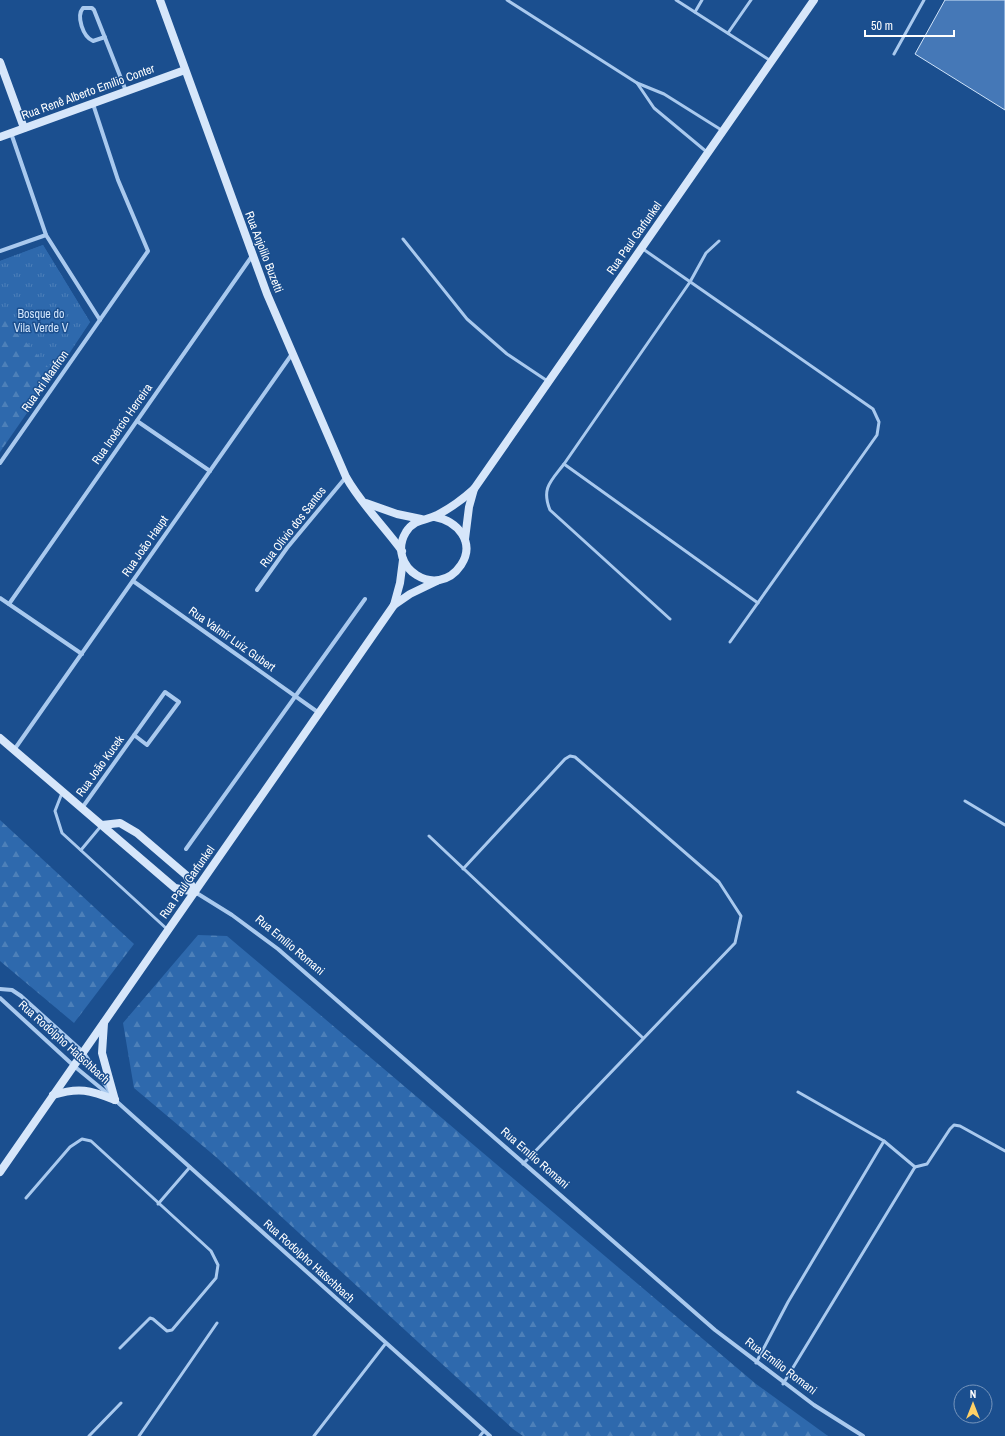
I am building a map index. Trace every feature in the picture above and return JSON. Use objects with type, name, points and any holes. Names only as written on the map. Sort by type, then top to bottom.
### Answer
[{"type":"main road","name":"Rua Anjolilo Buzetti","points":[[160,0],[252,256],[292,354],[346,477],[357,496],[365,503],[403,555]]},
{"type":"main road","name":"Rua Paul Garfunkel","points":[[435,517],[455,505],[474,489],[814,0]]},
{"type":"main road","points":[[0,62],[24,128]]},
{"type":"main road","name":"Rua Renê Alberto Emílio Conter","points":[[0,137],[185,70]]},
{"type":"main road","name":"Rua Paul Garfunkel","points":[[465,541],[468,512],[474,489]]},
{"type":"main road","points":[[365,503],[397,514],[421,519],[435,517],[445,519],[454,524],[461,532],[465,541],[466,552],[463,562],[457,571],[449,577],[439,580],[430,580],[414,574],[403,555],[406,532],[421,519]]},
{"type":"main road","name":"Rua Paul Garfunkel","points":[[0,1172],[394,605],[400,583],[403,555]]},
{"type":"main road","name":"Rua Paul Garfunkel","points":[[394,605],[410,594],[439,580]]},
{"type":"main road","name":"Rua Emílio Romani","points":[[0,738],[175,888],[195,892]]},
{"type":"main road","points":[[102,825],[120,823],[137,833],[186,875],[195,892]]},
{"type":"main road","points":[[104,1022],[102,1053],[115,1100]]},
{"type":"main road","points":[[53,1095],[79,1090],[98,1093],[115,1100]]},
{"type":"street","points":[[105,37],[93,41],[88,38],[80,19],[80,14],[84,8],[92,8],[94,10],[105,37],[126,91]]},
{"type":"street","name":"Rua Ari Manfron","points":[[0,464],[148,251],[118,180],[93,103]]},
{"type":"street","points":[[11,133],[46,234],[100,320]]},
{"type":"street","points":[[0,251],[46,234]]},
{"type":"street","name":"Rua Inoércio Herreira","points":[[9,604],[252,256]]},
{"type":"street","name":"Rua João Haupt","points":[[14,750],[292,354]]},
{"type":"street","points":[[137,421],[210,470]]},
{"type":"street","name":"Rua Olívio dos Santos","points":[[257,590],[287,548],[346,477]]},
{"type":"street","name":"Rua Valmir Luiz Gubert","points":[[133,581],[319,713]]},
{"type":"street","points":[[0,598],[82,654]]},
{"type":"street","points":[[186,848],[365,599]]},
{"type":"street","name":"Rua João Kucek","points":[[82,808],[134,735],[165,692],[179,702],[147,745],[134,735]]},
{"type":"street","name":"Rua Emílio Romani","points":[[195,892],[232,914],[278,949],[715,1330],[783,1384],[863,1436]]},
{"type":"street","name":"Rua Rodolpho Hatschbach","points":[[0,989],[12,990],[21,996],[84,1052],[115,1100]]},
{"type":"street","name":"Rua Rodolpho Hatschbach","points":[[0,998],[74,1066],[115,1100],[490,1436]]},
{"type":"lane","points":[[507,0],[637,83],[664,94],[723,130]]},
{"type":"lane","points":[[676,0],[771,61]]},
{"type":"lane","points":[[695,12],[702,0]]},
{"type":"lane","points":[[728,33],[751,0]]},
{"type":"lane","points":[[894,54],[924,0]]},
{"type":"lane","points":[[637,83],[654,108],[708,153]]},
{"type":"lane","points":[[403,239],[467,319],[507,354],[549,382]]},
{"type":"lane","points":[[670,619],[550,510],[545,498],[549,483],[564,464],[690,282],[706,253],[719,241]]},
{"type":"lane","points":[[641,248],[873,410],[879,422],[877,435],[730,642]]},
{"type":"lane","points":[[564,464],[758,603]]},
{"type":"lane","points":[[463,869],[565,759],[570,756],[575,757],[719,882],[741,916],[735,943],[523,1164]]},
{"type":"lane","points":[[62,791],[55,811],[62,833],[168,930]]},
{"type":"lane","points":[[965,801],[1005,825]]},
{"type":"lane","points":[[81,850],[102,825]]},
{"type":"lane","points":[[429,836],[643,1038]]},
{"type":"lane","points":[[798,1092],[884,1141],[915,1166]]},
{"type":"lane","points":[[783,1384],[915,1166],[926,1164],[950,1128],[954,1125],[960,1126],[1005,1151]]},
{"type":"lane","points":[[26,1198],[70,1146],[82,1139],[91,1141],[211,1251],[218,1265],[216,1278],[172,1330],[166,1331],[150,1318],[120,1348]]},
{"type":"lane","points":[[756,1363],[788,1302],[884,1141]]},
{"type":"lane","points":[[158,1204],[190,1167]]},
{"type":"lane","points":[[139,1436],[217,1323]]},
{"type":"lane","points":[[314,1436],[386,1343]]},
{"type":"lane","points":[[89,1436],[121,1402]]},
{"type":"lane","points":[[480,1436],[484,1431]]},
{"type":"green space","name":"Bosque do Vila Verde V","points":[[43,245],[90,322],[0,452],[0,261]]},
{"type":"green space","name":"Bosque do Vila Verde V","points":[[43,245],[90,322],[55,375],[3,316],[0,306],[0,261]]},
{"type":"green space","points":[[0,820],[134,944],[74,1023],[0,961]]},
{"type":"green space","points":[[198,935],[227,936],[756,1384],[828,1436],[523,1436],[513,1429],[216,1157],[134,1088],[123,1023]]},
{"type":"building","points":[[945,0],[1005,0],[1005,110],[915,54]]}]
